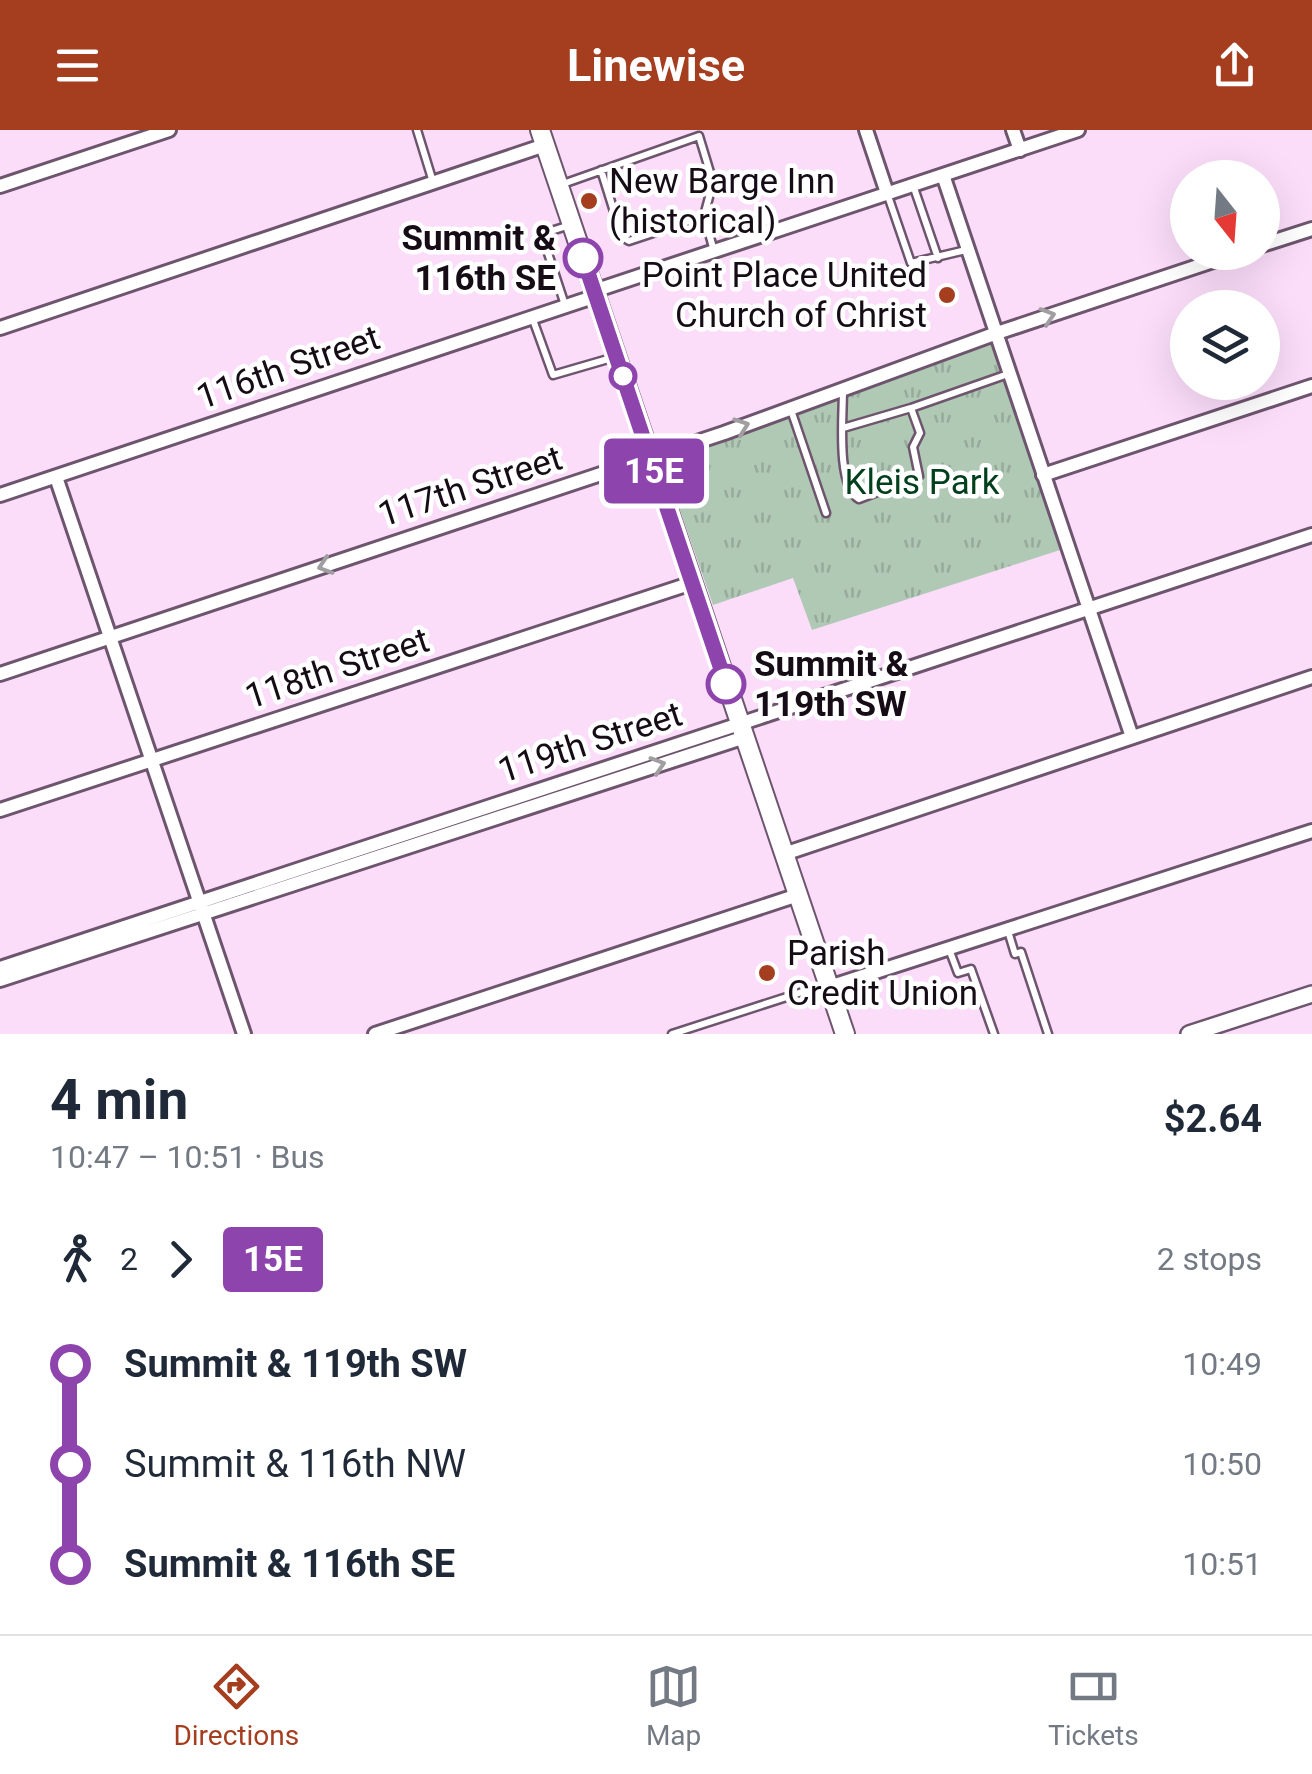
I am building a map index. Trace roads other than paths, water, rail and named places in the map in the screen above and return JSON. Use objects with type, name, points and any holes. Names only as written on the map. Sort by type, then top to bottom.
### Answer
[{"type":"main road","points":[[542,138],[845,1034]]},
{"type":"street","points":[[0,186],[169,130]]},
{"type":"street","points":[[866,130],[888,194]]},
{"type":"street","points":[[1013,130],[1020,150]]},
{"type":"street","name":"116th Street","points":[[0,496],[1078,130]]},
{"type":"street","points":[[0,328],[434,183],[542,138]]},
{"type":"street","points":[[943,175],[1132,738]]},
{"type":"street","points":[[1280,239],[1312,229]]},
{"type":"street","name":"117th Street","points":[[0,674],[650,458],[994,334],[1186,270]]},
{"type":"street","points":[[1043,474],[1312,386]]},
{"type":"street","points":[[56,476],[244,1034]]},
{"type":"street","name":"119th Street","points":[[0,980],[202,908],[742,731],[1312,535]]},
{"type":"street","name":"118th Street","points":[[0,810],[692,583]]},
{"type":"street","points":[[784,854],[1312,677]]},
{"type":"street","points":[[829,985],[1312,832]]},
{"type":"street","points":[[375,1034],[798,895]]},
{"type":"street","name":"119th Street","points":[[0,968],[202,908]]},
{"type":"street","points":[[1189,1034],[1312,994]]},
{"type":"lane","points":[[417,130],[434,183]]},
{"type":"lane","points":[[558,185],[699,136],[713,182],[704,216],[714,251]]},
{"type":"lane","points":[[600,170],[622,236],[629,241],[704,216]]},
{"type":"lane","points":[[913,185],[938,258]]},
{"type":"lane","points":[[888,194],[911,264],[967,250]]},
{"type":"lane","points":[[565,306],[543,238],[548,232],[572,224]]},
{"type":"lane","points":[[532,317],[553,375],[616,356]]},
{"type":"lane","points":[[843,428],[1008,374]]},
{"type":"lane","points":[[843,389],[844,471],[850,492],[859,499],[920,476],[913,447],[920,434],[911,408]]},
{"type":"lane","points":[[790,408],[826,513]]},
{"type":"lane","points":[[1008,930],[1015,954],[1021,952],[1048,1034]]},
{"type":"lane","points":[[949,948],[958,973],[971,969],[994,1034]]},
{"type":"lane","points":[[672,1034],[829,985]]},
{"type":"place","name":"New Barge Inn (historical)","points":[[589,201]]},
{"type":"place","name":"Summit & 116th SE","points":[[583,258]]},
{"type":"place","name":"Point Place United Church of Christ","points":[[947,295]]},
{"type":"place","name":"Summit & 119th SW","points":[[726,684]]},
{"type":"place","name":"Parish Credit Union","points":[[767,973]]},
{"type":"park label","name":"Kleis Park","points":[[922,482]]}]
